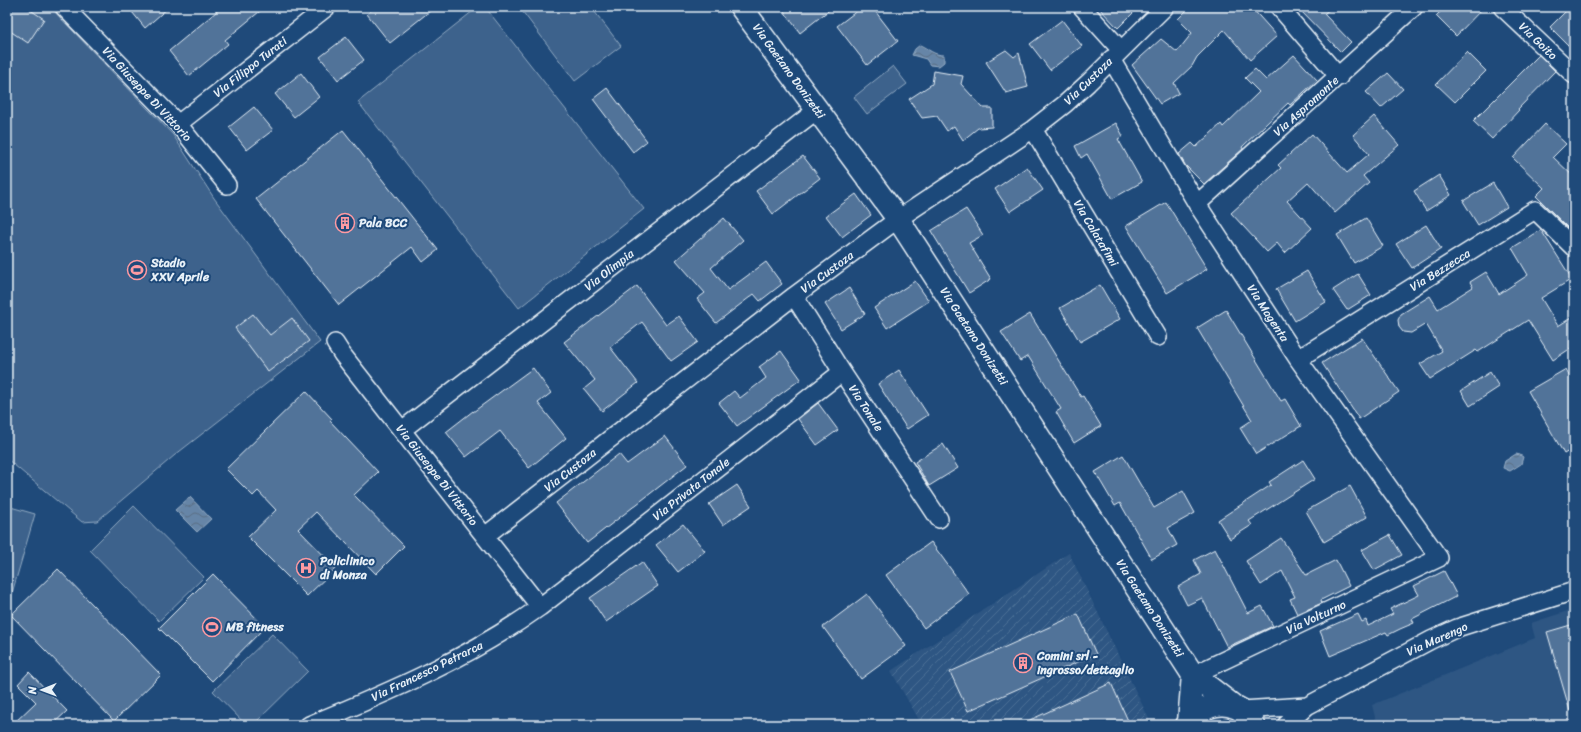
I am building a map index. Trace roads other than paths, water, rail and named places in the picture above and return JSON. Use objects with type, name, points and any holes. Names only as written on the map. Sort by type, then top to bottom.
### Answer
[{"type":"street","name":"Via Giuseppe Di Vittorio","points":[[64,7],[178,124],[227,185]]},
{"type":"street","name":"Via Gaetano Donizetti","points":[[741,7],[898,220],[1193,675],[1243,713]]},
{"type":"street","name":"Via Magenta","points":[[1082,7],[1116,54],[1196,204],[1298,359],[1439,558]]},
{"type":"street","name":"Via Custoza","points":[[485,536],[794,296],[898,220],[1033,129],[1065,104],[1165,7]]},
{"type":"street","points":[[1279,7],[1339,76]]},
{"type":"street","name":"Via Aspromonte","points":[[1196,204],[1414,7]]},
{"type":"street","name":"Via Goito","points":[[1502,7],[1574,75]]},
{"type":"street","name":"Via Filippo Turati","points":[[178,124],[323,8]]},
{"type":"street","name":"Via Olimpia","points":[[402,430],[817,110]]},
{"type":"street","name":"Via Calatafimi","points":[[1033,129],[1158,337]]},
{"type":"street","name":"Via Bezzecca","points":[[1298,359],[1535,210],[1574,248]]},
{"type":"street","name":"Via Tonale","points":[[794,296],[939,519]]},
{"type":"street","name":"Via Giuseppe Di Vittorio","points":[[335,343],[342,354],[540,607]]},
{"type":"street","name":"Via Privata Tonale","points":[[540,607],[842,372]]},
{"type":"street","name":"Via Volturno","points":[[1193,675],[1439,558]]},
{"type":"street","name":"Via Marengo","points":[[1286,725],[1307,706],[1424,643],[1457,628],[1574,591]]},
{"type":"street","name":"Via Francesco Petrarca","points":[[309,725],[430,673],[499,635],[540,607]]},
{"type":"street","points":[[1188,723],[1193,675]]},
{"type":"street","points":[[1188,723],[1202,711],[1217,704],[1243,713]]},
{"type":"street","name":"Via Marengo","points":[[1243,713],[1307,706]]},
{"type":"water","points":[[920,45],[934,53],[944,55],[944,62],[939,66],[930,65],[926,59],[912,55],[915,49]]},
{"type":"water","points":[[1516,454],[1523,457],[1521,464],[1510,471],[1503,468],[1505,461]]},
{"type":"water","points":[[190,497],[211,519],[197,532],[175,510]]},
{"type":"place","name":"Pala BCC","points":[[345,223]]},
{"type":"place","name":"Stadio XXV Aprile","points":[[137,270]]},
{"type":"place","name":"Policlinico di Monza","points":[[306,568]]},
{"type":"place","name":"MB fitness","points":[[212,627]]},
{"type":"place","name":"Comini srl - ingrosso/dettaglio","points":[[1023,663]]}]
